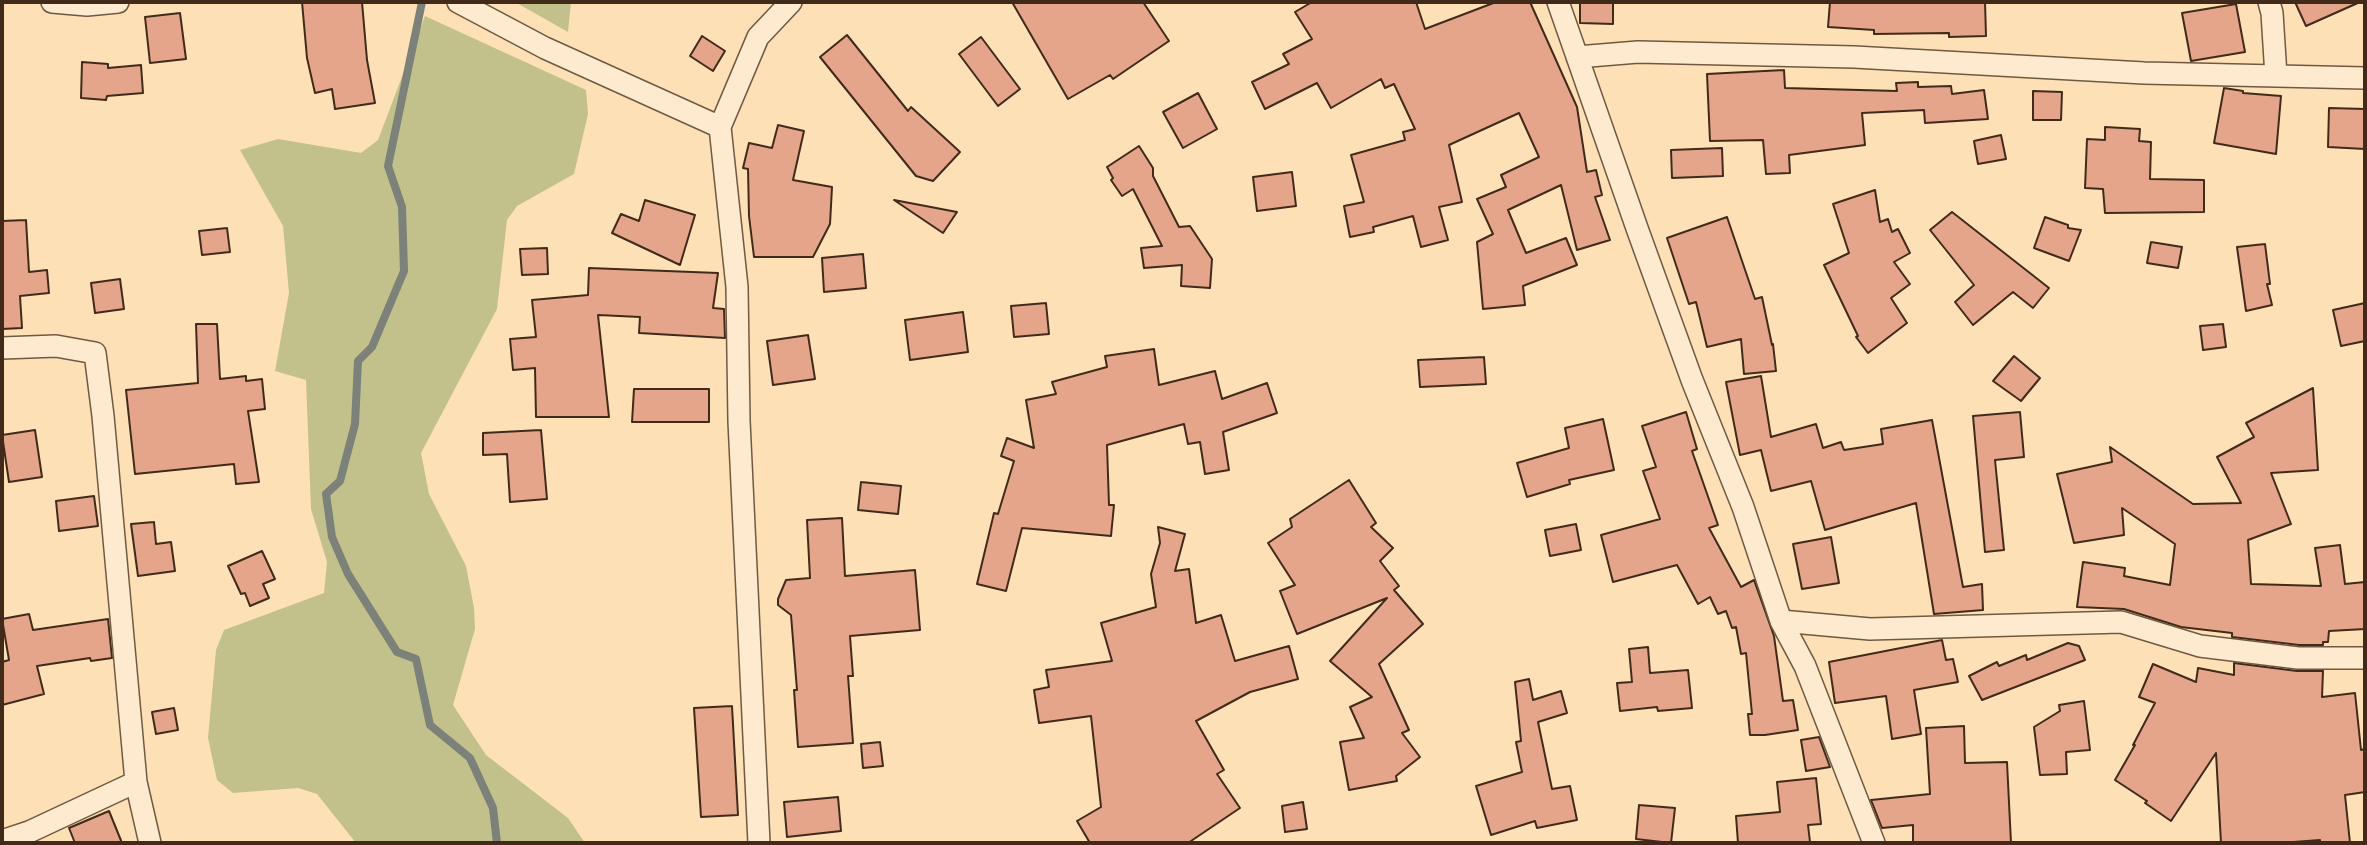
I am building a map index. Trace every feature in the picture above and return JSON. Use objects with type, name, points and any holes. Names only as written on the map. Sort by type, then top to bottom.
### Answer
[{"type":"street","points":[[52,2],[87,5],[118,2]]},
{"type":"street","points":[[458,2],[545,48],[720,127]]},
{"type":"street","points":[[759,843],[739,421],[737,287],[720,127],[758,37],[791,2]]},
{"type":"street","points":[[1558,2],[1692,380],[1743,507],[1781,621],[1805,666],[1874,843]]},
{"type":"street","points":[[2269,2],[2276,76]]},
{"type":"street","points":[[1577,57],[1638,52],[1854,57],[2144,73],[2365,78]]},
{"type":"street","points":[[2,348],[56,346],[95,353],[136,782],[150,843]]},
{"type":"street","points":[[1781,621],[1870,629],[2121,622],[2200,646],[2298,658],[2365,658]]},
{"type":"street","points":[[2,841],[29,832],[136,782]]},
{"type":"shaded area","points":[[515,2],[571,2],[568,32]]},
{"type":"shaded area","points":[[425,16],[586,90],[588,114],[574,174],[517,206],[507,220],[497,309],[421,453],[429,494],[466,566],[474,608],[475,629],[453,705],[486,755],[568,818],[585,843],[356,843],[317,794],[298,788],[233,793],[217,780],[208,738],[216,650],[224,630],[324,593],[327,562],[311,509],[306,380],[275,371],[289,293],[283,226],[240,150],[278,139],[361,153],[378,140]]},
{"type":"building","points":[[302,2],[362,2],[367,60],[375,103],[335,109],[332,89],[315,93],[307,58]]},
{"type":"building","points":[[1012,2],[1143,2],[1169,41],[1113,79],[1110,75],[1068,99]]},
{"type":"building","points":[[1312,2],[1416,2],[1425,29],[1496,2],[1530,2],[1577,107],[1587,172],[1596,170],[1602,195],[1595,197],[1610,240],[1577,250],[1561,185],[1508,210],[1526,253],[1566,238],[1577,265],[1523,286],[1525,305],[1483,309],[1477,242],[1493,234],[1477,199],[1506,187],[1501,175],[1539,157],[1519,113],[1449,145],[1462,202],[1439,207],[1448,240],[1421,247],[1413,216],[1373,227],[1374,232],[1350,237],[1344,206],[1364,202],[1351,155],[1405,140],[1403,132],[1415,129],[1394,84],[1385,88],[1381,79],[1331,108],[1317,83],[1265,109],[1252,82],[1289,64],[1283,54],[1312,39],[1295,12]]},
{"type":"building","points":[[1580,2],[1613,2],[1613,24],[1580,23]]},
{"type":"building","points":[[1830,2],[1985,2],[1986,36],[1949,37],[1949,33],[1874,34],[1874,30],[1828,27]]},
{"type":"building","points":[[2295,2],[2360,2],[2306,26]]},
{"type":"building","points":[[2236,4],[2245,52],[2191,61],[2182,13]]},
{"type":"building","points":[[180,13],[186,59],[150,63],[145,17]]},
{"type":"building","points":[[847,35],[908,111],[911,107],[960,152],[933,181],[916,176],[820,57]]},
{"type":"building","points":[[702,36],[725,51],[713,71],[690,56]]},
{"type":"building","points":[[981,37],[1020,89],[998,106],[959,54]]},
{"type":"building","points":[[82,62],[108,64],[108,68],[141,65],[143,93],[107,96],[106,100],[81,98]]},
{"type":"building","points":[[1784,70],[1785,88],[1897,91],[1896,83],[1918,82],[1918,87],[1951,86],[1952,94],[1984,90],[1988,119],[1925,123],[1924,110],[1862,113],[1865,145],[1789,155],[1790,173],[1766,174],[1763,140],[1710,141],[1707,74]]},
{"type":"building","points":[[2224,88],[2243,93],[2281,96],[2276,154],[2214,143]]},
{"type":"building","points":[[2033,91],[2062,92],[2061,120],[2033,120]]},
{"type":"building","points":[[1198,93],[1217,129],[1183,148],[1163,112]]},
{"type":"building","points":[[2329,108],[2365,109],[2365,149],[2328,147]]},
{"type":"building","points":[[778,125],[804,131],[793,180],[832,187],[830,224],[813,257],[754,257],[749,216],[748,169],[743,168],[749,143],[772,148]]},
{"type":"building","points":[[2105,127],[2140,129],[2139,141],[2151,142],[2150,179],[2204,180],[2204,212],[2105,213],[2103,189],[2085,188],[2087,139],[2105,140]]},
{"type":"building","points":[[2001,135],[2006,159],[1978,164],[1974,141]]},
{"type":"building","points":[[1139,146],[1153,168],[1153,176],[1179,227],[1190,226],[1212,259],[1210,288],[1181,286],[1182,265],[1144,268],[1141,248],[1162,246],[1133,189],[1122,196],[1111,180],[1113,178],[1107,167]]},
{"type":"building","points":[[1722,148],[1723,176],[1672,178],[1671,150]]},
{"type":"building","points":[[1292,172],[1296,206],[1257,211],[1253,177]]},
{"type":"building","points":[[1875,190],[1880,222],[1888,219],[1892,232],[1898,229],[1910,253],[1894,262],[1910,284],[1891,298],[1907,323],[1868,353],[1856,337],[1858,336],[1824,265],[1849,253],[1833,204]]},
{"type":"building","points":[[645,200],[695,215],[680,265],[612,233],[621,214],[639,221]]},
{"type":"building","points":[[894,200],[957,212],[943,233]]},
{"type":"building","points":[[1952,212],[2049,288],[2033,308],[2013,292],[1973,325],[1955,302],[1974,285],[1930,230]]},
{"type":"building","points":[[1727,217],[1755,299],[1762,297],[1776,371],[1744,374],[1741,339],[1707,347],[1696,302],[1689,304],[1667,238]]},
{"type":"building","points":[[2045,217],[2068,225],[2068,228],[2081,230],[2069,261],[2034,248]]},
{"type":"building","points":[[26,220],[29,272],[47,270],[49,293],[20,296],[22,328],[2,329],[2,221]]},
{"type":"building","points":[[227,228],[230,252],[202,255],[199,231]]},
{"type":"building","points":[[2151,242],[2182,247],[2178,268],[2147,263]]},
{"type":"building","points":[[2265,244],[2270,284],[2267,284],[2272,305],[2246,311],[2237,247]]},
{"type":"building","points":[[547,248],[548,274],[522,275],[520,249]]},
{"type":"building","points":[[863,254],[866,288],[824,292],[822,258]]},
{"type":"building","points":[[589,268],[718,273],[713,308],[724,309],[725,338],[639,333],[640,317],[598,315],[609,417],[536,417],[535,368],[513,370],[510,339],[536,337],[532,300],[588,295]]},
{"type":"building","points":[[120,279],[124,309],[95,313],[91,283]]},
{"type":"building","points":[[1046,303],[1049,334],[1014,337],[1011,306]]},
{"type":"building","points":[[2365,303],[2365,341],[2341,346],[2333,310]]},
{"type":"building","points":[[963,312],[968,352],[910,360],[905,320]]},
{"type":"building","points":[[196,324],[217,324],[220,379],[246,376],[246,381],[262,379],[265,409],[248,411],[259,482],[236,484],[234,464],[135,474],[126,390],[198,383]]},
{"type":"building","points":[[2223,324],[2226,347],[2203,350],[2200,326]]},
{"type":"building","points":[[808,335],[815,379],[773,385],[767,341]]},
{"type":"building","points":[[1154,349],[1159,385],[1215,371],[1222,399],[1267,383],[1277,413],[1223,432],[1229,470],[1205,474],[1200,442],[1188,444],[1184,424],[1107,445],[1109,505],[1114,505],[1111,536],[1022,528],[1006,591],[977,584],[994,513],[998,514],[1014,461],[1001,456],[1007,438],[1034,448],[1026,400],[1056,394],[1052,382],[1107,367],[1105,356]]},
{"type":"building","points":[[2014,356],[2040,378],[2021,401],[1993,381]]},
{"type":"building","points":[[1484,357],[1486,384],[1420,387],[1418,360]]},
{"type":"building","points":[[1761,376],[1771,437],[1816,424],[1823,448],[1841,442],[1844,450],[1883,444],[1881,429],[1932,420],[1963,587],[1982,584],[1983,610],[1934,614],[1916,503],[1825,530],[1811,481],[1771,491],[1761,450],[1740,455],[1726,382]]},
{"type":"building","points":[[2313,388],[2318,470],[2271,473],[2291,524],[2248,540],[2251,584],[2321,586],[2315,548],[2340,545],[2345,584],[2365,582],[2365,629],[2329,631],[2328,642],[2323,642],[2323,645],[2299,645],[2232,637],[2232,633],[2181,627],[2124,609],[2077,607],[2083,562],[2125,568],[2124,576],[2170,585],[2175,544],[2122,508],[2124,535],[2074,543],[2057,474],[2112,462],[2110,447],[2193,504],[2241,503],[2217,457],[2254,437],[2246,423]]},
{"type":"building","points":[[634,389],[709,389],[709,422],[632,422]]},
{"type":"building","points":[[1686,412],[1697,449],[1692,451],[1718,525],[1709,528],[1741,587],[1754,580],[1774,636],[1783,701],[1793,700],[1798,730],[1750,735],[1748,714],[1752,714],[1746,653],[1741,654],[1736,627],[1732,628],[1726,611],[1718,614],[1710,597],[1698,604],[1677,565],[1613,582],[1601,535],[1660,519],[1643,471],[1656,467],[1642,426]]},
{"type":"building","points":[[2020,412],[2024,457],[1995,460],[2004,550],[1985,552],[1973,416]]},
{"type":"building","points":[[1603,419],[1614,470],[1569,480],[1570,484],[1527,497],[1517,463],[1569,448],[1565,428]]},
{"type":"building","points":[[35,430],[42,477],[9,482],[2,435]]},
{"type":"building","points":[[541,430],[547,499],[510,502],[507,454],[483,455],[483,433]]},
{"type":"building","points":[[1349,480],[1376,523],[1371,527],[1393,548],[1380,561],[1399,586],[1394,590],[1423,624],[1379,664],[1409,730],[1402,733],[1420,757],[1396,776],[1397,781],[1349,790],[1340,742],[1364,738],[1350,707],[1372,697],[1330,661],[1387,598],[1297,634],[1280,591],[1295,585],[1268,543],[1292,527],[1290,519]]},
{"type":"building","points":[[861,482],[901,486],[898,514],[858,510]]},
{"type":"building","points":[[94,496],[98,526],[59,531],[56,501]]},
{"type":"building","points":[[842,518],[845,576],[915,570],[920,630],[850,636],[853,676],[848,676],[853,743],[798,747],[791,615],[778,605],[778,599],[786,580],[810,578],[807,520]]},
{"type":"building","points":[[154,522],[156,544],[171,542],[175,571],[138,576],[131,524]]},
{"type":"building","points":[[1576,524],[1581,550],[1550,556],[1545,530]]},
{"type":"building","points":[[1158,527],[1185,534],[1175,571],[1189,569],[1196,623],[1221,615],[1235,661],[1289,646],[1298,679],[1250,692],[1196,721],[1224,770],[1217,774],[1240,808],[1188,843],[1090,843],[1077,821],[1101,807],[1091,716],[1039,723],[1034,690],[1049,687],[1046,670],[1112,661],[1101,623],[1156,607],[1151,574],[1160,543]]},
{"type":"building","points":[[1831,537],[1839,583],[1802,589],[1793,544]]},
{"type":"building","points":[[262,551],[275,579],[263,584],[269,598],[250,606],[245,593],[241,594],[228,566]]},
{"type":"building","points":[[29,614],[33,630],[108,619],[112,658],[91,661],[90,658],[37,666],[44,694],[2,705],[2,662],[9,660],[2,619]]},
{"type":"building","points":[[1942,640],[1946,660],[1953,659],[1958,682],[1914,690],[1921,734],[1892,739],[1886,696],[1835,703],[1829,662]]},
{"type":"building","points":[[2068,643],[2079,646],[2085,660],[1982,700],[1969,676],[1997,662],[1999,666],[2026,655],[2027,660]]},
{"type":"building","points":[[1648,647],[1650,673],[1688,670],[1692,708],[1658,711],[1657,707],[1620,711],[1617,683],[1632,682],[1629,649]]},
{"type":"building","points":[[2234,663],[2297,671],[2323,671],[2322,697],[2355,693],[2361,750],[2365,749],[2365,792],[2345,795],[2350,843],[2320,843],[2320,840],[2221,843],[2216,753],[2171,821],[2115,780],[2155,703],[2139,697],[2153,664],[2196,682],[2198,668],[2234,675]]},
{"type":"building","points":[[1529,679],[1533,700],[1561,691],[1567,713],[1538,722],[1552,789],[1570,786],[1577,820],[1537,828],[1535,821],[1491,835],[1476,786],[1522,772],[1516,742],[1521,741],[1515,682]]},
{"type":"building","points":[[2084,701],[2090,750],[2066,752],[2067,774],[2040,775],[2034,727],[2060,711],[2059,705]]},
{"type":"building","points":[[732,706],[738,815],[701,817],[694,708]]},
{"type":"building","points":[[174,708],[178,730],[156,734],[152,712]]},
{"type":"building","points":[[1964,726],[1965,763],[2007,762],[2011,843],[1913,842],[1913,825],[1882,828],[1871,800],[1930,794],[1926,728]]},
{"type":"building","points":[[1819,737],[1830,767],[1806,771],[1801,740]]},
{"type":"building","points":[[880,742],[883,766],[863,768],[861,744]]},
{"type":"building","points":[[1816,778],[1821,824],[1808,825],[1810,842],[1738,843],[1736,816],[1780,812],[1777,782]]},
{"type":"building","points":[[838,797],[841,831],[787,837],[784,802]]},
{"type":"building","points":[[1303,802],[1307,829],[1285,832],[1282,806]]},
{"type":"building","points":[[1639,805],[1675,808],[1671,843],[1636,839]]},
{"type":"building","points":[[109,811],[122,843],[75,843],[69,828]]},
{"type":"waterway","points":[[422,2],[388,166],[402,207],[404,271],[372,347],[358,361],[355,424],[340,481],[326,494],[332,537],[348,574],[397,652],[416,659],[430,725],[470,758],[493,808],[497,843]]}]
